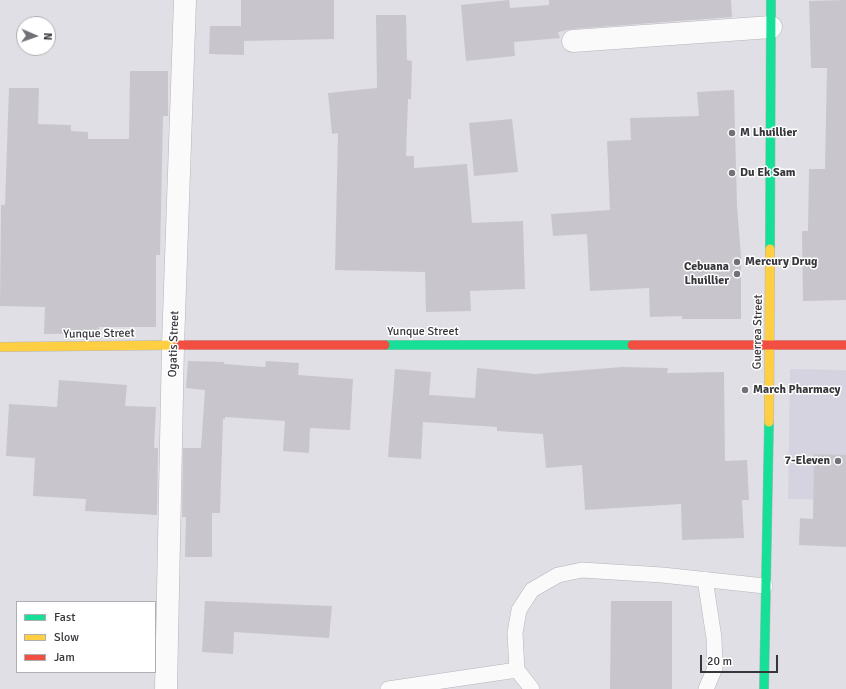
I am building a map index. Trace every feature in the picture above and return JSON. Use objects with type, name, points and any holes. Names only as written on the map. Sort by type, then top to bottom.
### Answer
[{"type":"main road","name":"Guerrea Street","points":[[764,689],[770,344],[771,0]]},
{"type":"main road","name":"Yunque Street","points":[[0,347],[173,345],[846,344]]},
{"type":"street","name":"Ogatis Street","points":[[166,689],[173,345],[185,0]]},
{"type":"street","points":[[573,41],[771,27]]},
{"type":"lane","points":[[532,689],[517,670],[515,634],[519,610],[532,590],[558,575],[582,570],[705,579],[765,586]]},
{"type":"lane","points":[[705,579],[714,638],[715,668],[706,689]]},
{"type":"lane","points":[[388,689],[517,670]]},
{"type":"shaded area","points":[[790,369],[846,370],[846,500],[788,499]]},
{"type":"building","points":[[241,0],[334,0],[334,39],[244,41],[244,55],[209,54],[210,26],[241,26]]},
{"type":"building","points":[[509,0],[510,8],[549,5],[549,0],[731,0],[732,17],[572,29],[558,32],[560,38],[514,42],[515,56],[466,61],[461,5]]},
{"type":"building","points":[[846,0],[846,300],[803,301],[802,231],[808,231],[809,169],[825,169],[827,68],[811,68],[809,1]]},
{"type":"building","points":[[376,15],[406,15],[407,60],[412,61],[411,99],[408,99],[406,156],[414,156],[414,168],[467,164],[472,223],[523,221],[525,289],[470,291],[471,311],[426,312],[425,272],[335,270],[338,133],[332,134],[328,93],[377,88]]},
{"type":"building","points":[[130,71],[168,71],[168,116],[163,116],[160,255],[156,255],[156,327],[99,327],[99,333],[44,334],[45,307],[0,306],[1,205],[5,205],[9,88],[39,88],[38,124],[71,125],[71,131],[88,132],[88,139],[129,139]]},
{"type":"building","points":[[734,90],[737,206],[741,256],[741,319],[682,319],[682,316],[650,317],[649,288],[590,291],[587,234],[553,236],[551,214],[610,210],[607,141],[631,140],[630,118],[699,116],[697,92]]},
{"type":"building","points":[[512,119],[518,172],[474,176],[469,123]]},
{"type":"building","points":[[188,361],[224,362],[224,364],[265,367],[266,361],[299,363],[298,375],[353,379],[350,430],[310,428],[309,453],[283,451],[285,421],[225,417],[225,419],[223,419],[220,513],[212,513],[212,557],[185,557],[186,517],[182,517],[183,448],[201,448],[205,390],[186,388]]},
{"type":"building","points":[[622,367],[668,368],[667,373],[724,372],[725,461],[747,460],[749,500],[742,500],[744,538],[682,540],[681,504],[585,510],[582,465],[546,468],[543,434],[497,431],[497,427],[423,422],[421,459],[388,457],[395,369],[431,372],[429,395],[475,398],[477,368],[535,374]]},
{"type":"building","points":[[59,380],[127,385],[125,406],[156,407],[154,448],[158,448],[157,515],[85,511],[86,499],[33,496],[35,458],[6,456],[9,404],[57,407]]},
{"type":"building","points":[[814,454],[846,455],[846,547],[799,545],[800,518],[813,519]]},
{"type":"building","points":[[205,601],[332,606],[329,638],[234,632],[233,654],[202,652]]},
{"type":"building","points":[[611,601],[672,601],[672,689],[610,689]]},
{"type":"traffic: fast","points":[[770,249],[771,0]]},
{"type":"traffic: fast","points":[[385,345],[632,345]]},
{"type":"traffic: fast","points":[[764,689],[769,422]]},
{"type":"traffic: slow","points":[[769,422],[770,249]]},
{"type":"traffic: slow","points":[[0,347],[178,345]]},
{"type":"traffic: jam","points":[[178,345],[385,345]]},
{"type":"traffic: jam","points":[[632,345],[846,345]]},
{"type":"place","name":"M Lhuillier","points":[[732,133]]},
{"type":"place","name":"Du Ek Sam","points":[[732,173]]},
{"type":"place","name":"Mercury Drug","points":[[737,262]]},
{"type":"place","name":"Cebuana Lhuillier","points":[[737,274]]},
{"type":"place","name":"March Pharmacy","points":[[745,390]]},
{"type":"place","name":"7-Eleven","points":[[838,461]]}]
